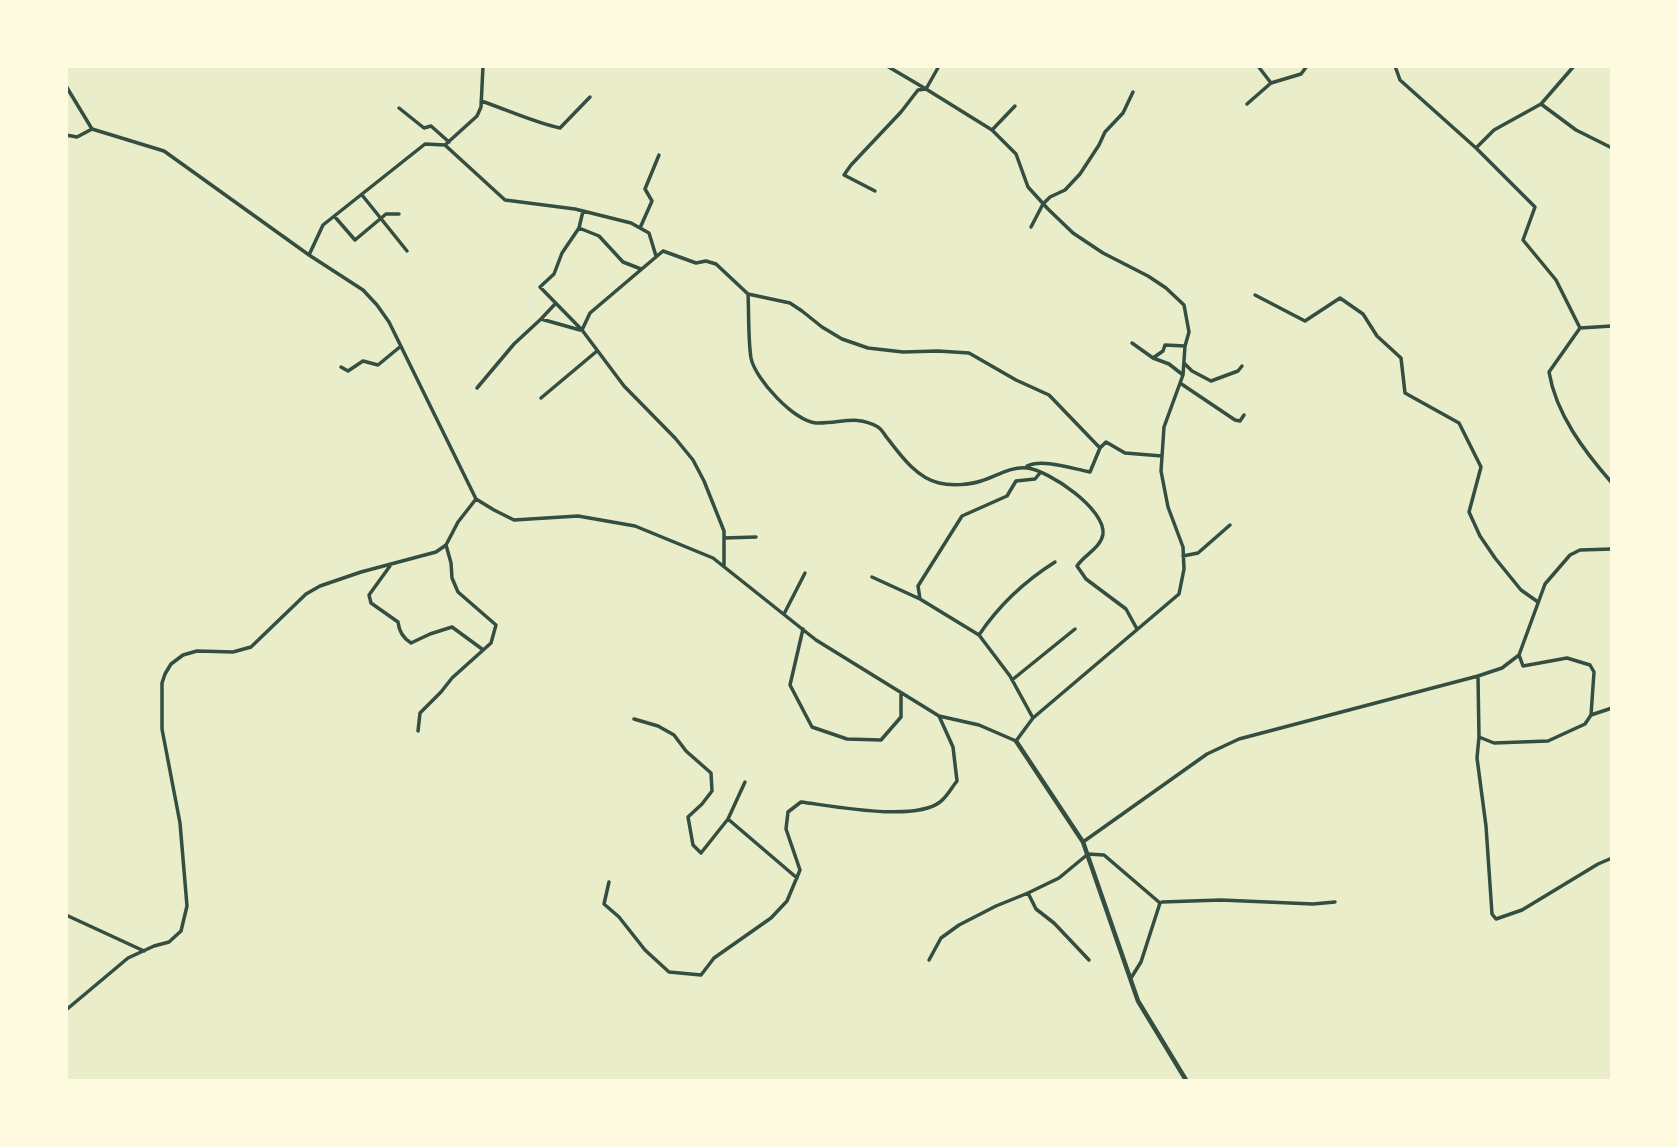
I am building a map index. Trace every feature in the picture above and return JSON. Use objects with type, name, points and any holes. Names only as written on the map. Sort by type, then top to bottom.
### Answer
[{"type":"street","points":[[309,255],[323,225],[425,144],[447,143],[477,116],[481,107],[483,66]]},
{"type":"street","points":[[887,66],[992,130],[1016,154],[1028,187],[1073,233],[1103,253],[1148,276],[1184,305],[1189,332],[1183,375],[1164,427],[1161,471],[1168,507],[1183,547],[1184,569],[1179,594],[1033,718],[1016,741]]},
{"type":"street","points":[[926,89],[939,66]]},
{"type":"street","points":[[1258,66],[1271,83]]},
{"type":"street","points":[[1247,104],[1271,83],[1301,74],[1307,66]]},
{"type":"street","points":[[1395,66],[1400,80],[1476,148],[1535,207],[1523,240],[1556,281],[1580,328]]},
{"type":"street","points":[[1476,148],[1494,131],[1541,104],[1574,66]]},
{"type":"street","points":[[66,86],[92,129],[164,151],[309,255],[363,290],[389,322],[476,499],[514,520],[578,516],[635,526],[713,558],[816,640],[939,716],[979,725],[1016,741],[1083,842],[1138,1001],[1186,1080]]},
{"type":"street","points":[[875,191],[844,175],[918,90],[926,89]]},
{"type":"street","points":[[1031,227],[1043,204],[1050,197],[1065,190],[1080,174],[1100,145],[1105,132],[1123,113],[1133,92]]},
{"type":"street","points":[[481,101],[537,123],[560,128],[590,97]]},
{"type":"street","points":[[1541,104],[1576,130],[1612,148]]},
{"type":"street","points":[[992,130],[1015,106]]},
{"type":"street","points":[[399,108],[424,128],[431,126],[505,200],[583,211],[631,223],[649,233],[656,256]]},
{"type":"street","points":[[66,135],[77,137],[92,129]]},
{"type":"street","points":[[640,228],[652,201],[645,189],[659,155]]},
{"type":"street","points":[[362,195],[407,251]]},
{"type":"street","points":[[583,211],[579,228],[562,253],[554,274],[540,287],[583,330],[624,386],[693,460],[724,531],[724,566]]},
{"type":"street","points":[[335,217],[355,240],[386,214],[400,214]]},
{"type":"street","points":[[579,228],[599,236],[623,262],[641,270]]},
{"type":"street","points":[[583,330],[590,313],[663,251],[696,263],[706,261],[716,264],[748,294],[790,303],[842,339],[868,348],[904,352],[970,353],[1016,380],[1049,395],[1100,448]]},
{"type":"street","points":[[748,294],[751,360],[768,388],[781,403],[797,415],[818,423],[859,419],[869,422],[881,429],[923,477],[943,484],[971,484],[1014,469],[1027,468],[1048,476],[1085,501],[1102,524],[1102,537],[1098,545],[1077,566],[1086,579],[1126,609],[1137,630]]},
{"type":"street","points":[[1255,295],[1305,321],[1340,299],[1363,314],[1377,335],[1401,358],[1405,393],[1459,423],[1481,467],[1469,512],[1480,536],[1521,590],[1538,602]]},
{"type":"street","points":[[477,388],[514,344],[556,303]]},
{"type":"street","points":[[541,319],[583,330]]},
{"type":"street","points":[[1580,328],[1612,326]]},
{"type":"street","points":[[1580,328],[1549,372],[1556,400],[1570,427],[1611,481]]},
{"type":"street","points":[[1132,343],[1183,375]]},
{"type":"street","points":[[1153,358],[1163,351],[1165,345],[1185,346]]},
{"type":"street","points":[[341,367],[348,371],[363,361],[378,365],[401,346]]},
{"type":"street","points":[[541,398],[597,351]]},
{"type":"street","points":[[1184,363],[1211,381],[1238,371],[1242,366]]},
{"type":"street","points":[[1180,383],[1235,420],[1240,421],[1244,415]]},
{"type":"street","points":[[1024,468],[1034,463],[1090,472],[1105,442],[1125,453],[1162,456]]},
{"type":"street","points":[[920,599],[918,586],[962,516],[1007,496],[1016,481],[1035,479],[1040,473]]},
{"type":"street","points":[[66,1010],[128,958],[169,942],[181,931],[187,906],[180,823],[162,729],[162,684],[171,664],[183,654],[197,651],[233,652],[251,647],[306,594],[334,580],[436,552],[446,545],[458,522],[476,499]]},
{"type":"street","points":[[1183,556],[1198,553],[1230,526]]},
{"type":"street","points":[[724,538],[756,537]]},
{"type":"street","points":[[418,731],[420,713],[452,678],[491,643],[496,625],[458,592],[452,578],[446,545]]},
{"type":"street","points":[[1083,842],[1207,754],[1239,739],[1502,668],[1519,655],[1545,584],[1570,555],[1580,550],[1612,549]]},
{"type":"street","points":[[979,635],[1024,583],[1055,562]]},
{"type":"street","points":[[391,564],[369,595],[371,603],[398,622],[398,631],[407,640],[411,643],[452,627],[483,650]]},
{"type":"street","points":[[783,614],[805,573]]},
{"type":"street","points":[[872,577],[920,599],[979,635],[1012,680],[1033,718]]},
{"type":"street","points":[[803,629],[790,685],[812,727],[847,739],[881,740],[901,717],[901,692]]},
{"type":"street","points":[[1012,680],[1075,629]]},
{"type":"street","points":[[1479,737],[1494,743],[1548,741],[1585,724],[1591,715],[1594,672],[1590,664],[1567,658],[1523,666],[1519,655]]},
{"type":"street","points":[[1478,676],[1477,758],[1486,826],[1492,914],[1496,919],[1522,910],[1598,864],[1612,859]]},
{"type":"street","points":[[1591,715],[1612,708]]},
{"type":"street","points":[[609,882],[604,904],[619,916],[645,950],[669,972],[701,975],[715,958],[771,918],[787,901],[800,870],[786,829],[788,812],[801,802],[884,812],[920,810],[940,802],[957,781],[953,747],[939,716]]},
{"type":"street","points":[[634,719],[659,726],[674,735],[686,751],[710,773],[712,791],[688,817],[693,845],[701,853],[728,819],[745,782]]},
{"type":"street","points":[[728,819],[797,878]]},
{"type":"street","points":[[929,960],[941,938],[950,932],[996,906],[1059,878],[1088,854],[1104,855],[1160,903]]},
{"type":"street","points":[[1028,893],[1036,908],[1054,923],[1088,960]]},
{"type":"street","points":[[1160,903],[1221,900],[1313,904],[1335,902]]},
{"type":"street","points":[[1130,978],[1141,962],[1160,903]]},
{"type":"street","points":[[66,915],[144,951]]}]
